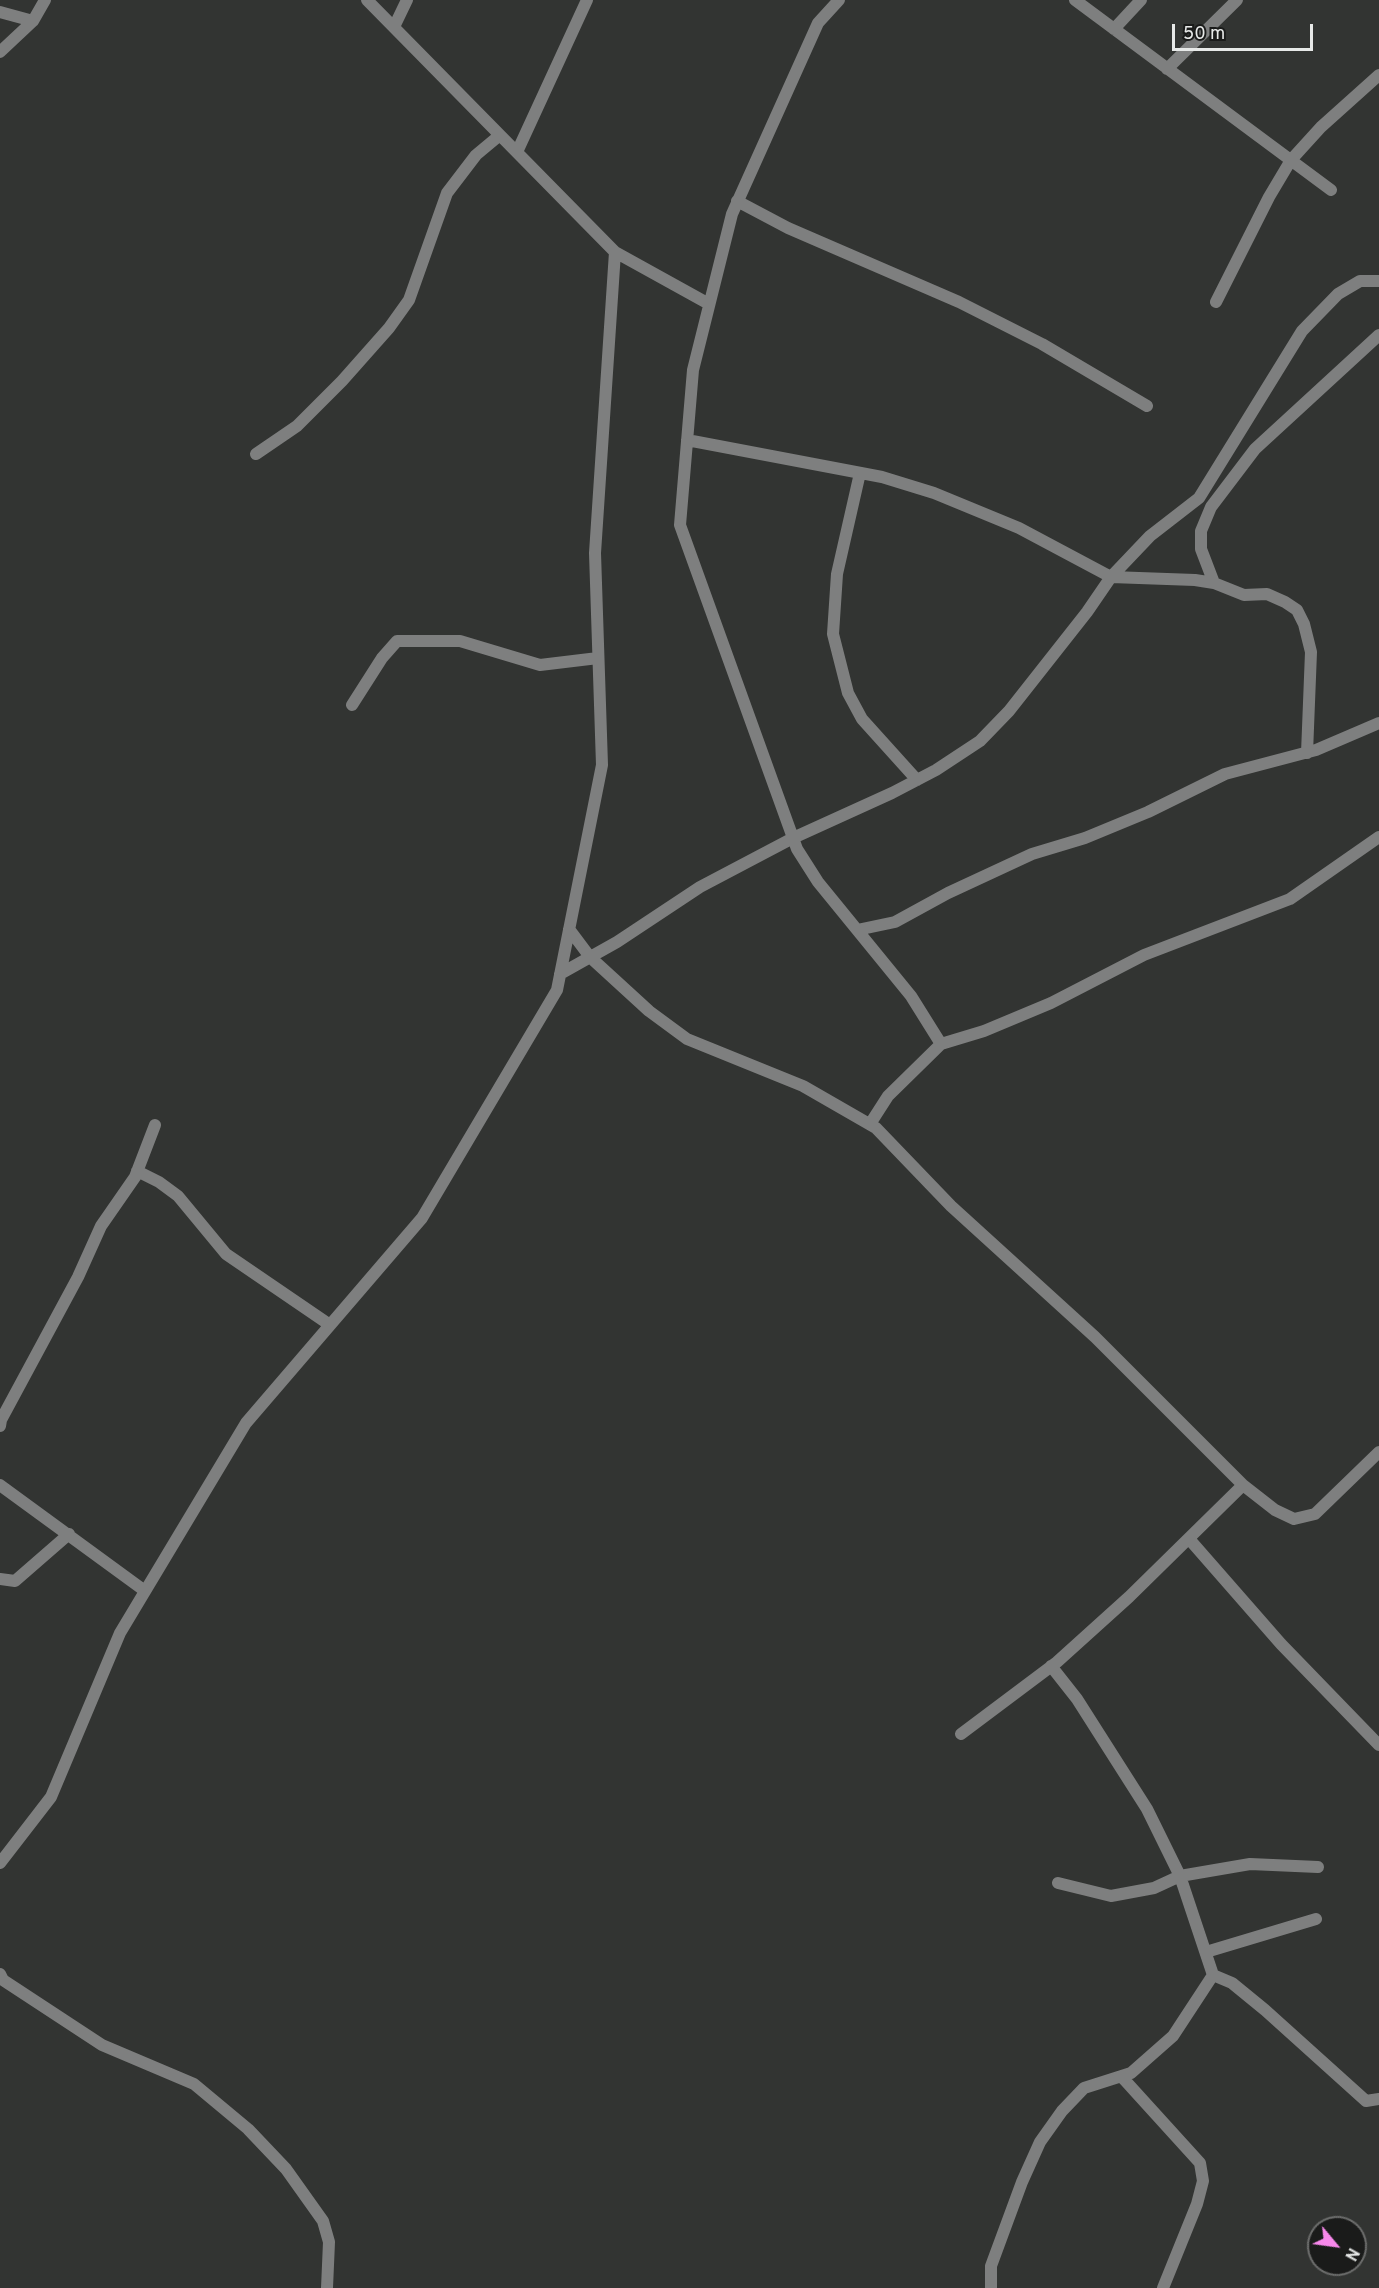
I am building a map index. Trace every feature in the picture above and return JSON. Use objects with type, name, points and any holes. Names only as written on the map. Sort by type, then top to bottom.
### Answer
[{"type":"street","points":[[0,52],[33,21],[45,0]]},
{"type":"street","points":[[367,0],[615,252],[709,304]]},
{"type":"street","points":[[394,27],[407,0]]},
{"type":"street","points":[[517,152],[587,0]]},
{"type":"street","points":[[839,0],[818,23],[737,201],[693,370],[680,525],[793,838],[818,882],[911,996],[941,1044]]},
{"type":"street","points":[[1075,0],[1330,190]]},
{"type":"street","points":[[1114,29],[1141,0]]},
{"type":"street","points":[[1167,69],[1237,0]]},
{"type":"street","points":[[0,12],[33,21]]},
{"type":"street","points":[[1216,302],[1264,207],[1291,160],[1321,127],[1379,75]]},
{"type":"street","points":[[256,454],[297,426],[342,381],[389,328],[409,300],[447,193],[476,155],[500,135]]},
{"type":"street","points":[[737,201],[788,228],[884,267],[959,302],[1042,344],[1147,406]]},
{"type":"street","points":[[0,1863],[51,1797],[120,1633],[246,1423],[422,1218],[557,990],[602,765],[595,553],[615,252]]},
{"type":"street","points":[[560,974],[700,887],[793,838],[917,780],[980,741],[1009,711],[1087,612],[1111,577],[1150,536],[1199,498],[1302,332],[1338,294],[1360,281],[1379,281]]},
{"type":"street","points":[[1214,583],[1201,549],[1201,531],[1211,507],[1255,449],[1379,335]]},
{"type":"street","points":[[687,440],[882,477],[980,510],[1020,528],[1111,577],[1179,579],[1214,583],[1244,595],[1267,594],[1285,602],[1297,610],[1301,617],[1311,652],[1307,753]]},
{"type":"street","points":[[860,473],[837,574],[833,633],[848,693],[862,719],[917,780]]},
{"type":"street","points":[[352,705],[382,658],[398,641],[460,641],[540,665],[565,665],[598,658]]},
{"type":"street","points":[[857,930],[895,922],[948,893],[1032,854],[1085,838],[1148,812],[1225,774],[1307,753],[1379,723]]},
{"type":"street","points":[[870,1124],[888,1096],[941,1044],[984,1030],[1051,1003],[1144,956],[1290,899],[1379,837]]},
{"type":"street","points":[[569,929],[590,957],[649,1011],[687,1039],[803,1086],[870,1124],[951,1206],[1095,1336],[1243,1485],[1275,1510],[1294,1519],[1315,1514],[1379,1452]]},
{"type":"street","points":[[0,1426],[1,1420],[78,1277],[101,1226],[137,1171],[155,1125]]},
{"type":"street","points":[[137,1171],[159,1182],[178,1197],[226,1254],[330,1325]]},
{"type":"street","points":[[0,1471],[1,1485],[145,1591]]},
{"type":"street","points":[[961,1734],[1051,1666],[1190,1540],[1243,1485]]},
{"type":"street","points":[[0,1579],[15,1581],[69,1534]]},
{"type":"street","points":[[1190,1540],[1281,1644],[1377,1740]]},
{"type":"street","points":[[1051,1666],[1077,1699],[1147,1809],[1180,1876],[1213,1975]]},
{"type":"street","points":[[1058,1882],[1111,1896],[1154,1888],[1180,1876],[1250,1864],[1318,1867]]},
{"type":"street","points":[[1206,1952],[1316,1919]]},
{"type":"street","points":[[0,1974],[3,1980],[102,2045],[194,2084],[248,2129],[286,2169],[323,2222],[329,2242],[327,2288]]},
{"type":"street","points":[[991,2288],[991,2266],[1022,2182],[1040,2142],[1062,2111],[1084,2088],[1131,2073],[1173,2036],[1213,1975]]},
{"type":"street","points":[[1213,1975],[1232,1983],[1265,2010],[1366,2101],[1379,2099]]},
{"type":"street","points":[[1121,2076],[1200,2163],[1203,2181],[1197,2204],[1163,2288]]}]
